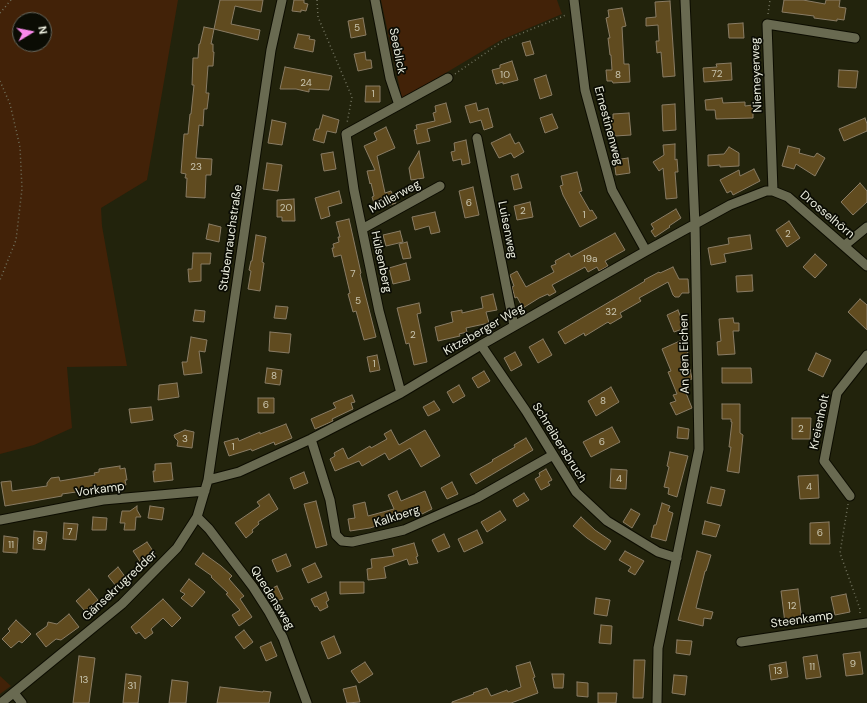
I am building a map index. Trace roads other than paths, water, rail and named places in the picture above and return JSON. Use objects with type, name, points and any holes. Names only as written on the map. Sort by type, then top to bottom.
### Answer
[{"type":"street","name":"Stubenrauchstraße","points":[[208,480],[271,50],[282,0]]},
{"type":"street","name":"Seeblick","points":[[375,0],[390,78],[399,105]]},
{"type":"street","name":"Ernestinenweg","points":[[574,0],[585,90],[612,190],[646,251]]},
{"type":"street","name":"An den Eichen","points":[[656,703],[658,648],[699,449],[695,225],[684,0]]},
{"type":"street","name":"Niemeyerweg","points":[[770,191],[767,24],[855,38]]},
{"type":"street","points":[[399,105],[448,78]]},
{"type":"street","name":"Hülsenberg","points":[[399,105],[346,134],[354,190],[379,311],[401,393]]},
{"type":"street","name":"Luisenweg","points":[[477,138],[514,326]]},
{"type":"street","name":"Müllerweg","points":[[362,229],[440,186]]},
{"type":"street","name":"Kitzeberger Weg","points":[[208,480],[239,472],[311,439],[401,393],[514,326],[730,205],[770,191]]},
{"type":"street","name":"Drosselhörn","points":[[770,191],[788,197],[845,245],[867,266]]},
{"type":"street","points":[[845,245],[867,227]]},
{"type":"street","name":"Schreibersbruch","points":[[481,345],[526,411],[576,492],[607,521],[658,552],[677,558]]},
{"type":"street","name":"Kreienholt","points":[[850,496],[824,460],[837,393],[867,355]]},
{"type":"street","name":"Kalkberg","points":[[311,439],[330,500],[336,535],[342,541],[352,542],[404,530],[477,498],[553,455]]},
{"type":"street","name":"Gänsekrugredder","points":[[1,703],[122,604],[177,548],[197,517],[208,480]]},
{"type":"street","name":"Vorkamp","points":[[0,520],[103,500],[205,491]]},
{"type":"street","name":"Quedensweg","points":[[197,517],[209,530],[253,587],[269,612],[283,638],[307,703]]},
{"type":"street","name":"Steenkamp","points":[[741,642],[864,623]]},
{"type":"street","points":[[14,693],[22,703]]}]
